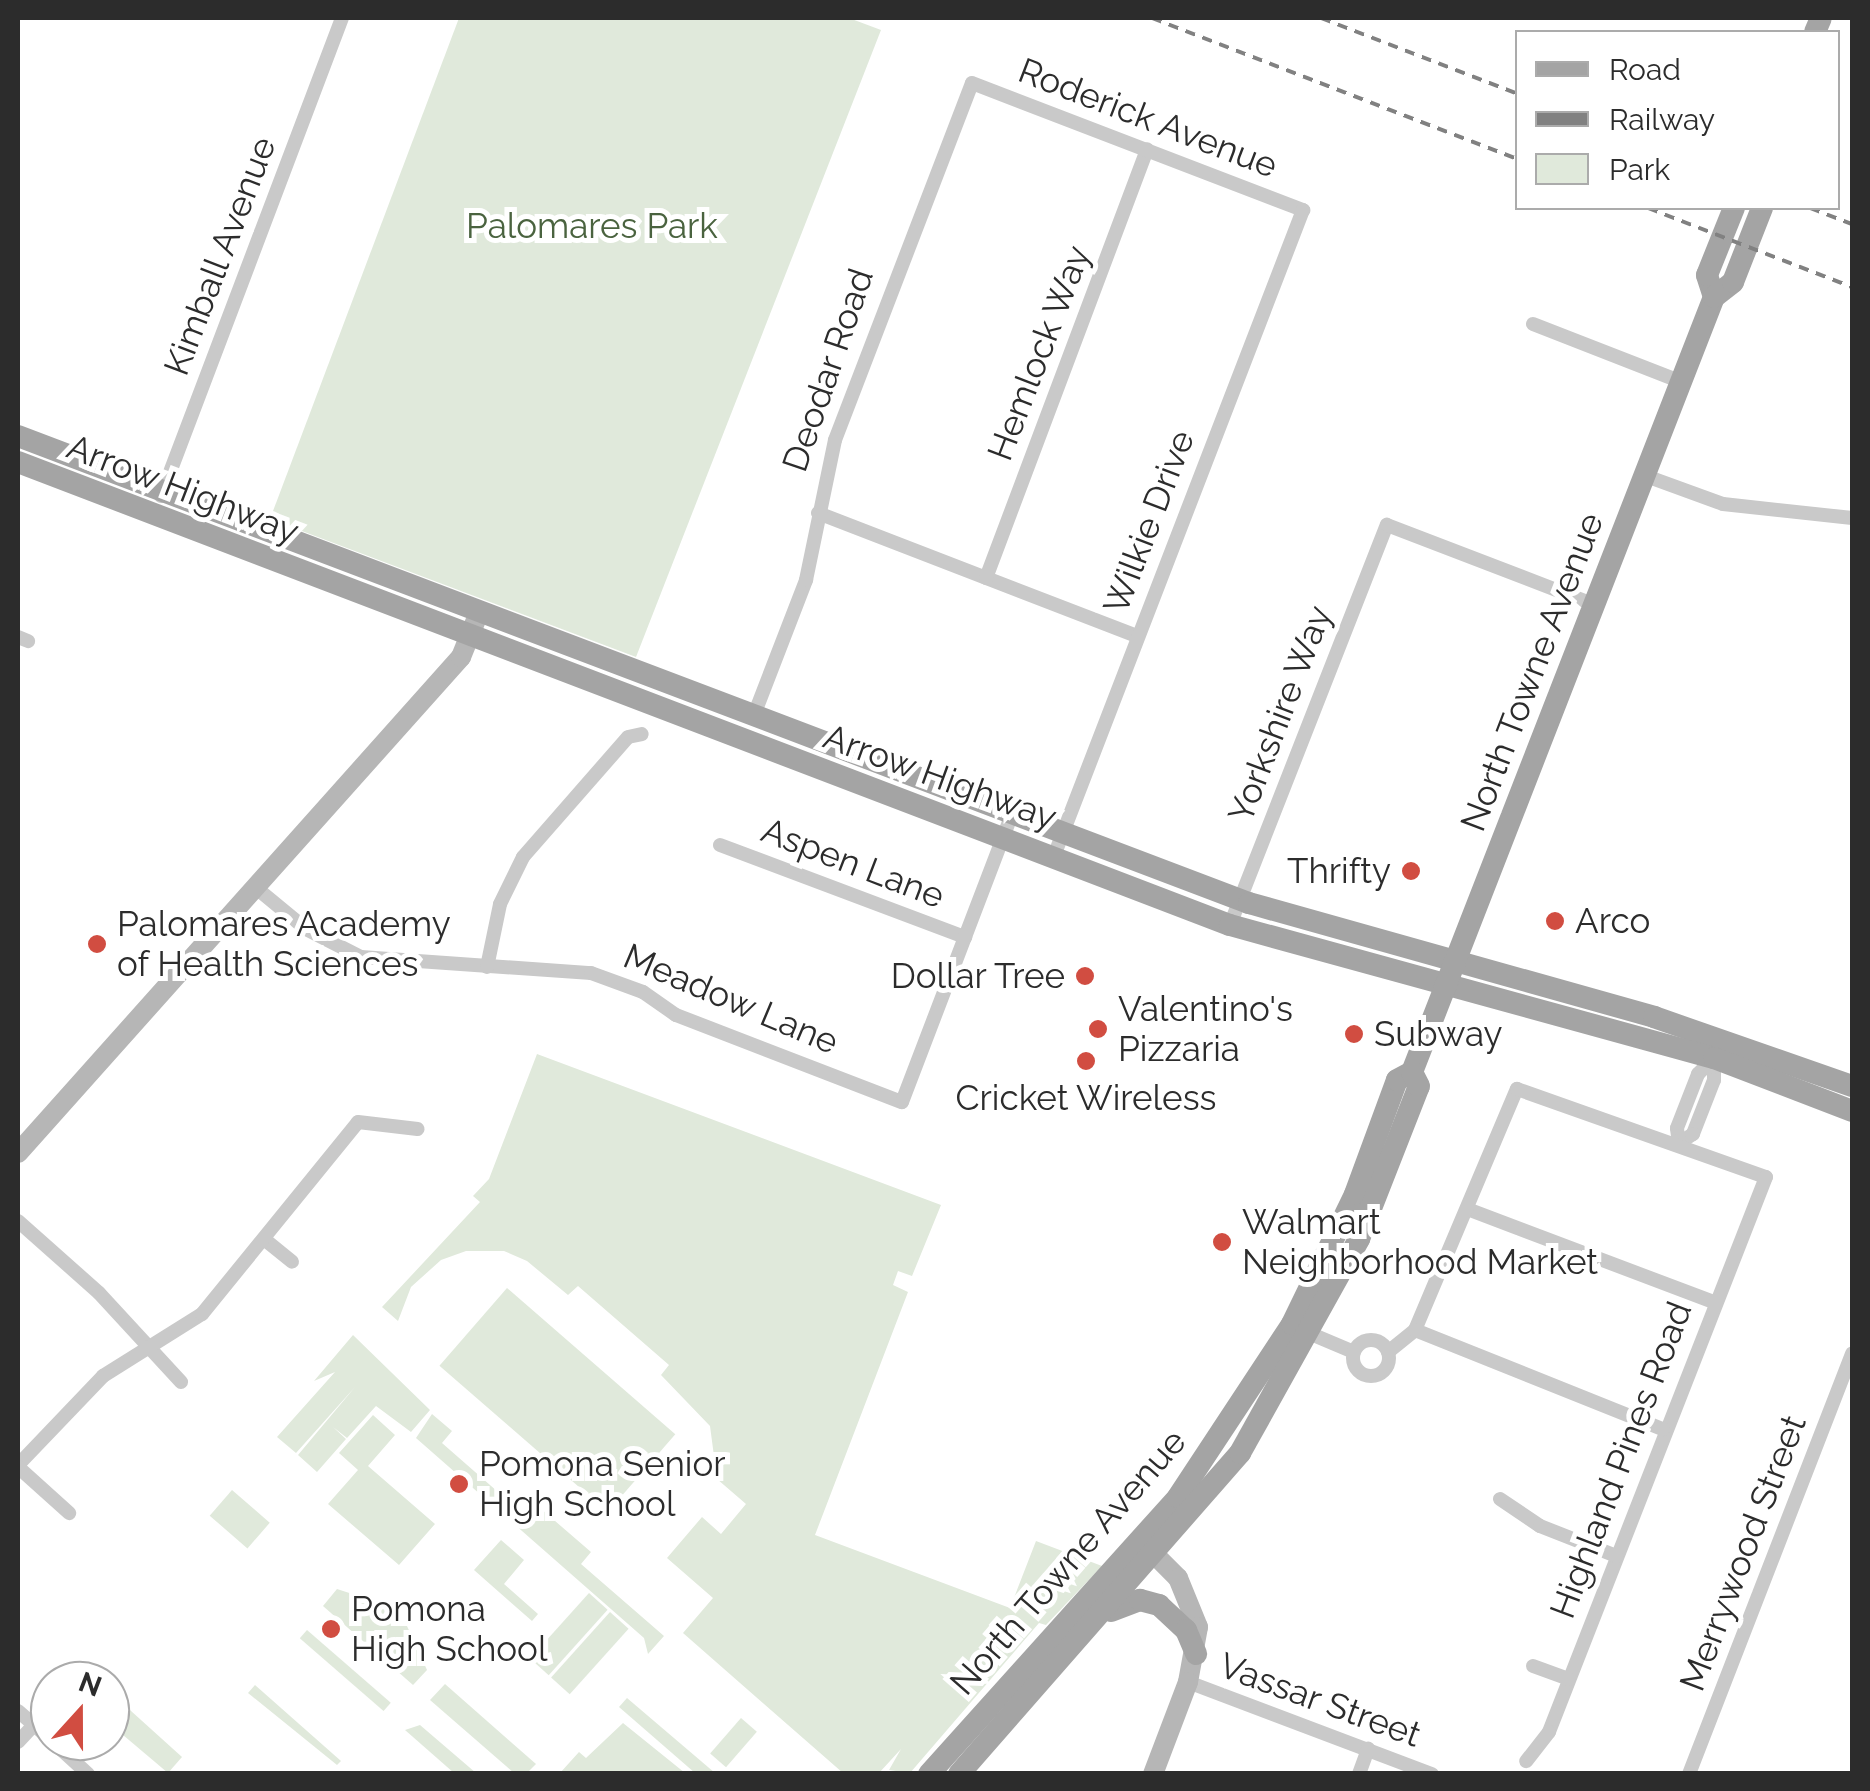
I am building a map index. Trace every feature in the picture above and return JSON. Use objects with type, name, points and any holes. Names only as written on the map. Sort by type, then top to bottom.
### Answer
[{"type":"main road","name":"North Towne Avenue","points":[[1714,297],[1707,274],[1733,210]]},
{"type":"main road","name":"North Towne Avenue","points":[[930,1774],[1240,1453],[1301,1330],[1397,1080],[1412,1072],[1714,297],[1732,282],[1761,210]]},
{"type":"main road","name":"Arrow Highway","points":[[18,436],[1240,900],[1654,1017],[1852,1086]]},
{"type":"main road","name":"Arrow Highway","points":[[18,462],[1230,926],[1714,1058],[1852,1110]]},
{"type":"main road","points":[[18,1154],[461,657],[479,611]]},
{"type":"main road","name":"Deodar Road","points":[[744,742],[754,715]]},
{"type":"main road","name":"North Towne Avenue","points":[[959,1774],[1103,1614],[1148,1548]]},
{"type":"main road","points":[[1148,1548],[1193,1606],[1196,1654],[1153,1774]]},
{"type":"main road","points":[[1103,1614],[1140,1600],[1159,1605],[1186,1630],[1196,1654]]},
{"type":"street","name":"Kimball Avenue","points":[[154,515],[342,18]]},
{"type":"street","name":"Roderick Avenue","points":[[972,82],[1303,210]]},
{"type":"street","name":"Deodar Road","points":[[754,715],[806,580],[836,440],[972,82]]},
{"type":"street","name":"Hemlock Way","points":[[986,578],[1147,149]]},
{"type":"street","name":"Wilkie Drive","points":[[1054,856],[1303,210]]},
{"type":"street","points":[[1533,324],[1682,382]]},
{"type":"street","points":[[1646,476],[1723,504],[1852,518]]},
{"type":"street","points":[[818,513],[1137,636]]},
{"type":"street","name":"Yorkshire Way","points":[[1230,926],[1387,524],[1596,605]]},
{"type":"street","points":[[487,968],[500,904],[523,857],[628,737],[642,734]]},
{"type":"street","points":[[966,937],[1013,812]]},
{"type":"street","name":"Aspen Lane","points":[[720,844],[966,937]]},
{"type":"street","name":"Meadow Lane","points":[[255,887],[306,930],[361,957],[616,980],[676,1015],[902,1102],[966,937]]},
{"type":"street","points":[[1354,1352],[1356,1368],[1370,1376],[1385,1370],[1388,1352],[1415,1330],[1470,1210],[1517,1089],[1679,1142],[1693,1134],[1714,1080],[1714,1058]]},
{"type":"street","points":[[68,1514],[18,1466],[103,1376],[202,1314],[358,1122],[418,1129]]},
{"type":"street","name":"Highland Pines Road","points":[[1526,1761],[1549,1732],[1713,1302],[1766,1177],[1679,1142]]},
{"type":"street","points":[[1470,1210],[1713,1302]]},
{"type":"street","points":[[18,1221],[180,1382]]},
{"type":"street","points":[[264,1239],[292,1262]]},
{"type":"street","points":[[1301,1330],[1354,1352]]},
{"type":"street","points":[[1415,1330],[1663,1430]]},
{"type":"street","points":[[1354,1352],[1371,1340],[1388,1352]]},
{"type":"street","name":"Merrywood Street","points":[[1689,1774],[1852,1354]]},
{"type":"street","points":[[1500,1499],[1540,1526],[1616,1556]]},
{"type":"street","points":[[1533,1666],[1570,1679]]},
{"type":"street","name":"Vassar Street","points":[[1188,1682],[1432,1774]]},
{"type":"street","points":[[1359,1774],[1368,1749]]},
{"type":"green space","name":"Palomares Park","points":[[459,18],[849,18],[881,30],[636,657],[270,519]]},
{"type":"green space","points":[[537,1054],[941,1205],[912,1276],[898,1271],[893,1285],[908,1292],[815,1535],[1010,1608],[1036,1541],[1102,1566],[1046,1625],[1039,1623],[910,1773],[889,1770],[901,1749],[879,1773],[843,1773],[683,1633],[713,1598],[667,1558],[702,1517],[721,1534],[746,1504],[717,1479],[710,1426],[661,1375],[669,1365],[578,1286],[568,1295],[527,1261],[504,1251],[466,1251],[441,1260],[411,1287],[398,1321],[382,1307],[480,1202],[473,1196],[489,1179]]},
{"type":"green space","points":[[507,1288],[675,1434],[608,1512],[439,1366]]},
{"type":"green space","points":[[353,1335],[430,1410],[411,1432],[376,1406],[347,1438],[333,1427],[346,1439],[317,1472],[298,1455],[355,1387],[296,1453],[277,1437],[335,1372],[314,1381]]},
{"type":"green space","points":[[432,1414],[452,1431],[442,1443],[529,1519],[540,1508],[591,1552],[581,1564],[664,1636],[648,1654],[644,1638],[416,1438]]},
{"type":"green space","points":[[373,1415],[395,1435],[368,1466],[435,1524],[399,1565],[328,1504],[358,1470],[339,1453]]},
{"type":"green space","points":[[232,1490],[270,1523],[247,1548],[210,1516]]},
{"type":"green space","points":[[501,1540],[524,1560],[504,1584],[538,1614],[532,1621],[474,1570]]},
{"type":"green space","points":[[337,1589],[377,1602],[407,1626],[427,1670],[413,1685],[323,1606]]},
{"type":"green space","points":[[589,1593],[608,1610],[549,1675],[530,1658]]},
{"type":"green space","points":[[610,1612],[629,1629],[570,1694],[551,1677]]},
{"type":"green space","points":[[307,1630],[391,1703],[384,1711],[300,1638]]},
{"type":"green space","points":[[445,1684],[536,1764],[527,1773],[514,1773],[430,1700]]},
{"type":"green space","points":[[255,1685],[341,1761],[337,1765],[248,1693]]},
{"type":"green space","points":[[627,1698],[715,1773],[695,1773],[619,1707]]},
{"type":"green space","points":[[130,1710],[182,1757],[168,1773],[130,1741]]},
{"type":"green space","points":[[741,1718],[757,1732],[726,1767],[710,1753]]},
{"type":"green space","points":[[623,1723],[685,1773],[560,1773],[579,1752],[586,1758]]},
{"type":"green space","points":[[420,1725],[476,1773],[454,1773],[405,1730]]},
{"type":"railway","points":[[1152,18],[1515,158]]},
{"type":"railway","points":[[1321,18],[1515,93]]},
{"type":"railway","points":[[1653,210],[1852,287]]},
{"type":"railway","points":[[1815,210],[1852,224]]},
{"type":"place","name":"Thrifty","points":[[1411,871]]},
{"type":"place","name":"Arco","points":[[1555,921]]},
{"type":"place","name":"Palomares Academy of Health Sciences","points":[[97,944]]},
{"type":"place","name":"Dollar Tree","points":[[1085,976]]},
{"type":"place","name":"Valentino's Pizzaria","points":[[1098,1029]]},
{"type":"place","name":"Subway","points":[[1354,1034]]},
{"type":"place","name":"Cricket Wireless","points":[[1086,1061]]},
{"type":"place","name":"Walmart Neighborhood Market","points":[[1222,1242]]},
{"type":"place","name":"Pomona Senior High School","points":[[459,1484]]},
{"type":"place","name":"Pomona High School","points":[[331,1629]]}]
